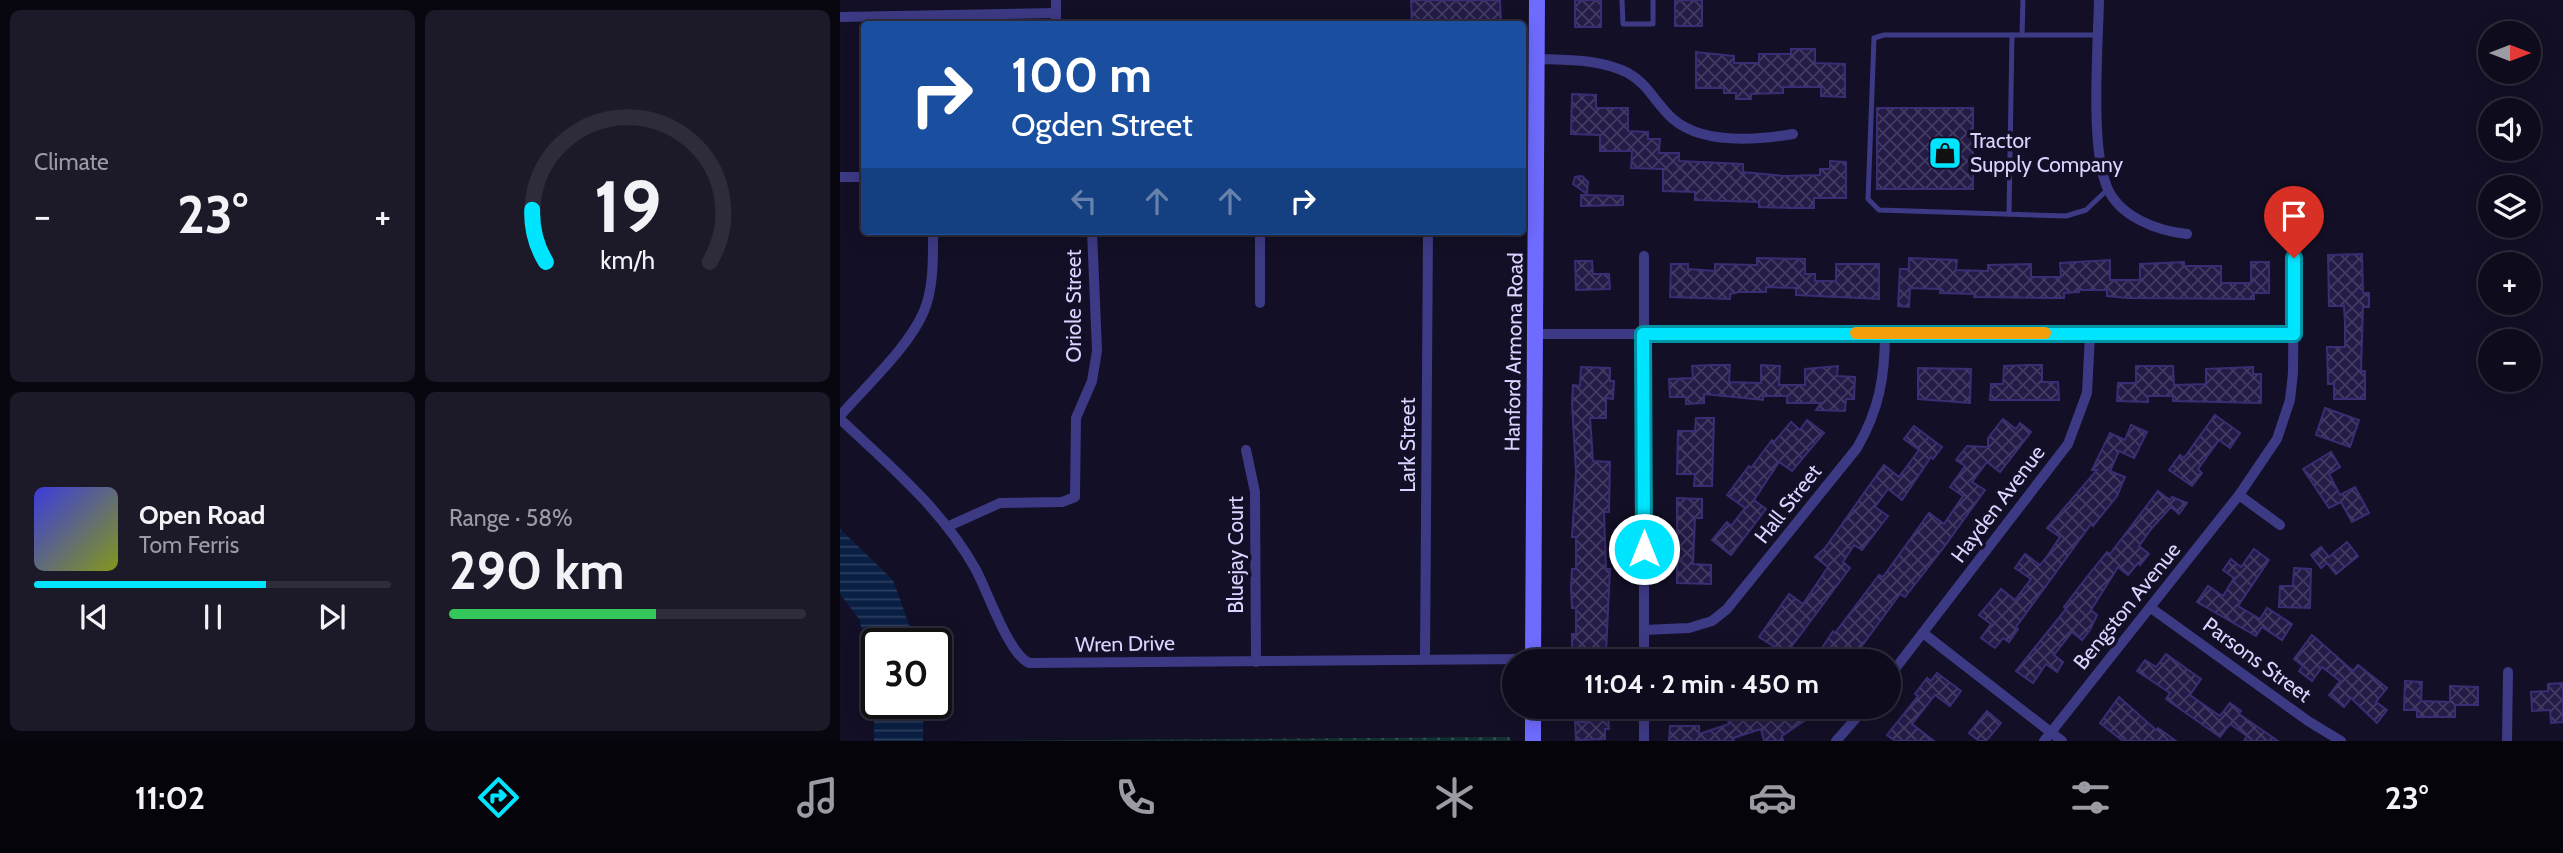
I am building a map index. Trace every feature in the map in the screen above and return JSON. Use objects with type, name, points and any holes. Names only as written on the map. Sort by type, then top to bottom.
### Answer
[{"type":"main road","name":"Hanford Armona Road","points":[[1533,649],[1534,334],[1530,158],[1538,59],[1537,0]]},
{"type":"main road","points":[[1533,719],[1533,741]]},
{"type":"street","points":[[840,17],[1056,18],[1056,0]]},
{"type":"street","points":[[2099,0],[2098,148],[2107,190],[2136,219],[2172,232],[2187,234]]},
{"type":"street","points":[[1538,59],[1586,61],[1626,73],[1642,82],[1673,119],[1699,133],[1769,138],[1793,134]]},
{"type":"street","points":[[840,177],[861,177]]},
{"type":"street","points":[[840,417],[908,338],[924,313],[929,297],[933,235]]},
{"type":"street","name":"Oriole Street","points":[[948,526],[1000,503],[1062,502],[1075,497],[1076,418],[1092,380],[1097,351],[1092,235]]},
{"type":"street","points":[[1260,235],[1260,303]]},
{"type":"street","name":"Lark Street","points":[[1425,659],[1428,235]]},
{"type":"street","points":[[1644,256],[1644,649]]},
{"type":"street","name":"Bengston Avenue","points":[[2047,737],[2239,495],[2267,456],[2283,426],[2290,400],[2294,334],[2294,258]]},
{"type":"street","name":"Hall Street","points":[[1644,630],[1689,628],[1712,621],[1742,593],[1857,448],[1870,425],[1885,373],[1885,333]]},
{"type":"street","points":[[1534,334],[2294,334]]},
{"type":"street","name":"Hayden Avenue","points":[[1901,661],[2068,444],[2087,393],[2090,334]]},
{"type":"street","name":"Wren Drive","points":[[840,417],[948,526],[978,574],[1012,644],[1025,661],[1041,664],[1502,660]]},
{"type":"street","name":"Bluejay Court","points":[[1245,450],[1255,492],[1256,662]]},
{"type":"street","points":[[2239,495],[2280,525]]},
{"type":"street","name":"Parsons Street","points":[[2151,608],[2308,721],[2341,741]]},
{"type":"street","points":[[1923,633],[2047,737],[2062,741]]},
{"type":"street","points":[[2507,741],[2508,672]]},
{"type":"street","points":[[1644,719],[1644,741]]},
{"type":"street","points":[[1836,741],[1855,719]]},
{"type":"lane","points":[[1622,0],[1623,24],[1653,24],[1653,0]]},
{"type":"lane","points":[[2022,35],[2023,0]]},
{"type":"lane","points":[[2098,35],[1884,34],[1874,38],[1871,41],[1868,199],[1879,210],[2066,216],[2086,210],[2107,190]]},
{"type":"lane","points":[[2009,214],[2012,35]]},
{"type":"green space","points":[[1509,737],[1511,741],[936,741]]},
{"type":"water","points":[[840,529],[893,580],[910,628],[862,628],[859,619],[840,594]]},
{"type":"water","points":[[874,719],[923,719],[923,741],[874,741]]},
{"type":"building","points":[[1411,0],[1500,0],[1501,21],[1412,21]]},
{"type":"building","points":[[1575,0],[1601,0],[1601,27],[1575,27]]},
{"type":"building","points":[[1675,0],[1702,0],[1702,26],[1675,26]]},
{"type":"building","points":[[1791,49],[1815,49],[1815,63],[1845,64],[1845,97],[1821,96],[1821,87],[1783,87],[1783,93],[1751,94],[1751,99],[1736,99],[1736,93],[1724,93],[1724,88],[1696,88],[1696,52],[1734,56],[1734,63],[1759,63],[1759,54],[1791,54]]},
{"type":"building","points":[[1572,94],[1596,95],[1596,108],[1628,108],[1628,131],[1648,132],[1648,139],[1660,139],[1659,153],[1679,153],[1679,161],[1743,164],[1743,172],[1784,176],[1820,175],[1820,169],[1830,169],[1830,161],[1846,162],[1846,198],[1814,198],[1814,208],[1759,207],[1759,202],[1695,200],[1695,192],[1663,191],[1663,169],[1631,168],[1632,151],[1600,151],[1600,135],[1571,134]]},
{"type":"building","points":[[1877,108],[1973,108],[1973,189],[1877,189]]},
{"type":"building","points":[[1582,176],[1588,182],[1587,194],[1573,184],[1575,177]]},
{"type":"building","points":[[1581,195],[1623,196],[1623,205],[1581,206]]},
{"type":"building","points":[[2362,254],[2363,293],[2369,293],[2369,307],[2363,307],[2361,371],[2365,371],[2365,399],[2334,399],[2334,384],[2328,384],[2327,347],[2345,347],[2345,323],[2344,306],[2329,306],[2328,255]]},
{"type":"building","points":[[1757,258],[1805,259],[1805,274],[1815,274],[1815,281],[1836,281],[1836,264],[1879,264],[1879,299],[1796,295],[1796,288],[1766,287],[1766,292],[1730,294],[1730,299],[1670,297],[1671,264],[1688,264],[1688,269],[1715,271],[1715,264],[1757,265]]},
{"type":"building","points":[[1909,258],[1957,260],[1956,270],[1988,271],[1988,265],[2031,264],[2031,277],[2061,277],[2060,263],[2110,260],[2110,280],[2140,280],[2140,264],[2184,262],[2184,266],[2221,266],[2221,283],[2251,283],[2251,262],[2269,262],[2269,293],[2254,293],[2254,299],[2128,298],[2107,296],[2107,290],[2079,290],[2064,293],[2064,298],[1974,297],[1975,294],[1940,293],[1940,289],[1910,288],[1909,307],[1898,306],[1900,269],[1909,269]]},
{"type":"building","points":[[1575,261],[1592,261],[1593,274],[1609,274],[1610,289],[1576,290]]},
{"type":"building","points":[[1730,365],[1729,382],[1761,383],[1761,365],[1780,366],[1779,385],[1805,385],[1805,369],[1838,366],[1837,376],[1855,377],[1854,399],[1846,399],[1845,411],[1816,410],[1821,403],[1787,403],[1787,396],[1763,396],[1763,400],[1704,394],[1704,403],[1686,404],[1686,397],[1670,397],[1669,379],[1693,378],[1692,366]]},
{"type":"building","points":[[2042,365],[2042,382],[2058,382],[2059,400],[1990,400],[1991,384],[2003,384],[2004,366]]},
{"type":"building","points":[[2136,366],[2173,366],[2174,385],[2206,384],[2206,369],[2253,367],[2253,374],[2261,374],[2261,403],[2173,401],[2173,396],[2148,396],[2148,402],[2117,401],[2118,383],[2136,383]]},
{"type":"building","points":[[1581,367],[1610,368],[1610,381],[1614,381],[1613,399],[1606,398],[1606,418],[1590,418],[1593,461],[1610,462],[1609,512],[1604,512],[1606,569],[1610,569],[1606,649],[1572,649],[1572,634],[1576,634],[1576,608],[1572,608],[1571,587],[1572,569],[1576,569],[1576,537],[1572,537],[1576,473],[1572,404],[1573,385],[1580,386]]},
{"type":"building","points":[[1918,368],[1971,369],[1970,403],[1918,399]]},
{"type":"building","points":[[2325,408],[2359,420],[2350,447],[2316,435]]},
{"type":"building","points":[[2215,415],[2240,433],[2230,448],[2219,440],[2198,469],[2202,473],[2192,486],[2169,470],[2180,455],[2184,458]]},
{"type":"building","points":[[1696,418],[1714,418],[1712,486],[1694,486],[1695,474],[1677,474],[1678,431],[1695,431]]},
{"type":"building","points":[[2003,419],[2016,429],[2020,423],[2031,432],[2000,472],[1987,462],[1972,482],[1985,490],[1905,597],[1900,594],[1860,649],[1821,649],[1879,575],[1883,577],[1929,513],[1944,524],[1963,496],[1950,487],[1965,466],[1956,460],[1967,446],[1988,447],[1988,438]]},
{"type":"building","points":[[1807,420],[1824,433],[1792,471],[1779,462],[1754,500],[1766,509],[1731,555],[1712,540],[1727,522],[1731,526],[1745,508],[1727,495],[1749,466],[1751,468],[1772,440],[1774,442],[1791,422],[1800,430]]},
{"type":"building","points":[[2131,425],[2147,432],[2134,458],[2119,451],[2110,471],[2125,477],[2117,496],[2093,526],[2091,524],[2016,627],[2018,629],[2009,642],[2003,638],[1995,648],[1981,638],[1991,624],[1979,615],[2001,589],[2015,600],[2031,579],[2015,568],[2025,554],[2040,565],[2060,537],[2047,528],[2097,470],[2092,470],[2110,433],[2125,440]]},
{"type":"building","points":[[1914,426],[1942,447],[1933,459],[1931,457],[1902,500],[1888,489],[1875,507],[1888,516],[1862,550],[1854,545],[1843,562],[1850,568],[1790,649],[1778,649],[1759,637],[1789,594],[1803,604],[1828,567],[1815,557],[1825,548],[1884,465],[1899,477],[1919,450],[1904,439]]},
{"type":"building","points":[[2331,452],[2340,467],[2329,474],[2340,495],[2355,487],[2369,513],[2352,522],[2341,502],[2329,508],[2303,469]]},
{"type":"building","points":[[2158,491],[2170,500],[2172,497],[2187,503],[2179,514],[2171,507],[2152,528],[2139,546],[2149,554],[2140,565],[2138,563],[2128,575],[2118,567],[2091,610],[2097,615],[2090,630],[2082,640],[2072,632],[2054,655],[2063,662],[2057,672],[2046,664],[2033,683],[2016,671],[2066,609],[2064,607],[2086,578],[2107,552],[2110,554]]},
{"type":"building","points":[[1677,498],[1702,499],[1702,518],[1695,518],[1693,564],[1711,565],[1711,584],[1677,583]]},
{"type":"building","points":[[2347,542],[2358,556],[2336,574],[2327,563],[2321,568],[2311,555],[2321,547],[2329,557]]},
{"type":"building","points":[[2254,549],[2269,560],[2238,606],[2260,619],[2267,608],[2292,624],[2282,640],[2262,627],[2256,636],[2197,602],[2208,586],[2223,596],[2234,578],[2223,570],[2231,559],[2241,567]]},
{"type":"building","points":[[2294,568],[2311,569],[2310,608],[2279,607],[2280,586],[2293,586]]},
{"type":"building","points":[[2312,635],[2353,671],[2358,665],[2387,688],[2376,702],[2387,710],[2377,723],[2351,698],[2344,707],[2329,695],[2340,681],[2322,667],[2312,681],[2299,671],[2303,666],[2294,659]]},
{"type":"building","points":[[2166,654],[2201,679],[2190,695],[2220,716],[2230,703],[2241,711],[2239,714],[2278,741],[2244,741],[2247,736],[2230,724],[2220,737],[2166,699],[2170,693],[2137,671],[2145,660],[2156,667]]},
{"type":"building","points":[[1937,673],[1961,691],[1950,706],[1935,695],[1912,724],[1934,741],[1895,741],[1887,735],[1918,696],[1915,694],[1927,678],[1931,681]]},
{"type":"building","points":[[2405,681],[2422,682],[2421,701],[2450,702],[2450,686],[2478,687],[2478,705],[2455,705],[2455,717],[2417,717],[2417,710],[2404,710]]},
{"type":"building","points":[[2563,683],[2563,722],[2551,723],[2550,710],[2532,711],[2531,692],[2548,691],[2548,684]]},
{"type":"building","points":[[2119,697],[2156,730],[2158,728],[2176,741],[2123,741],[2100,723]]},
{"type":"building","points":[[1987,711],[2001,723],[1986,741],[1979,741],[1969,733]]},
{"type":"building","points":[[1586,719],[1608,719],[1609,729],[1605,729],[1605,739],[1576,740],[1575,722],[1586,722]]},
{"type":"building","points":[[1807,719],[1782,736],[1783,741],[1764,741],[1761,729],[1733,738],[1734,741],[1669,741],[1670,726],[1699,726],[1699,734],[1729,724],[1728,720]]},
{"type":"slow traffic","points":[[1856,333],[2045,333]]},
{"type":"place","name":"Tractor Supply Company","points":[[1945,153]]},
{"type":"route","points":[[1644,549],[1643,334],[2294,334],[2294,258]]}]
